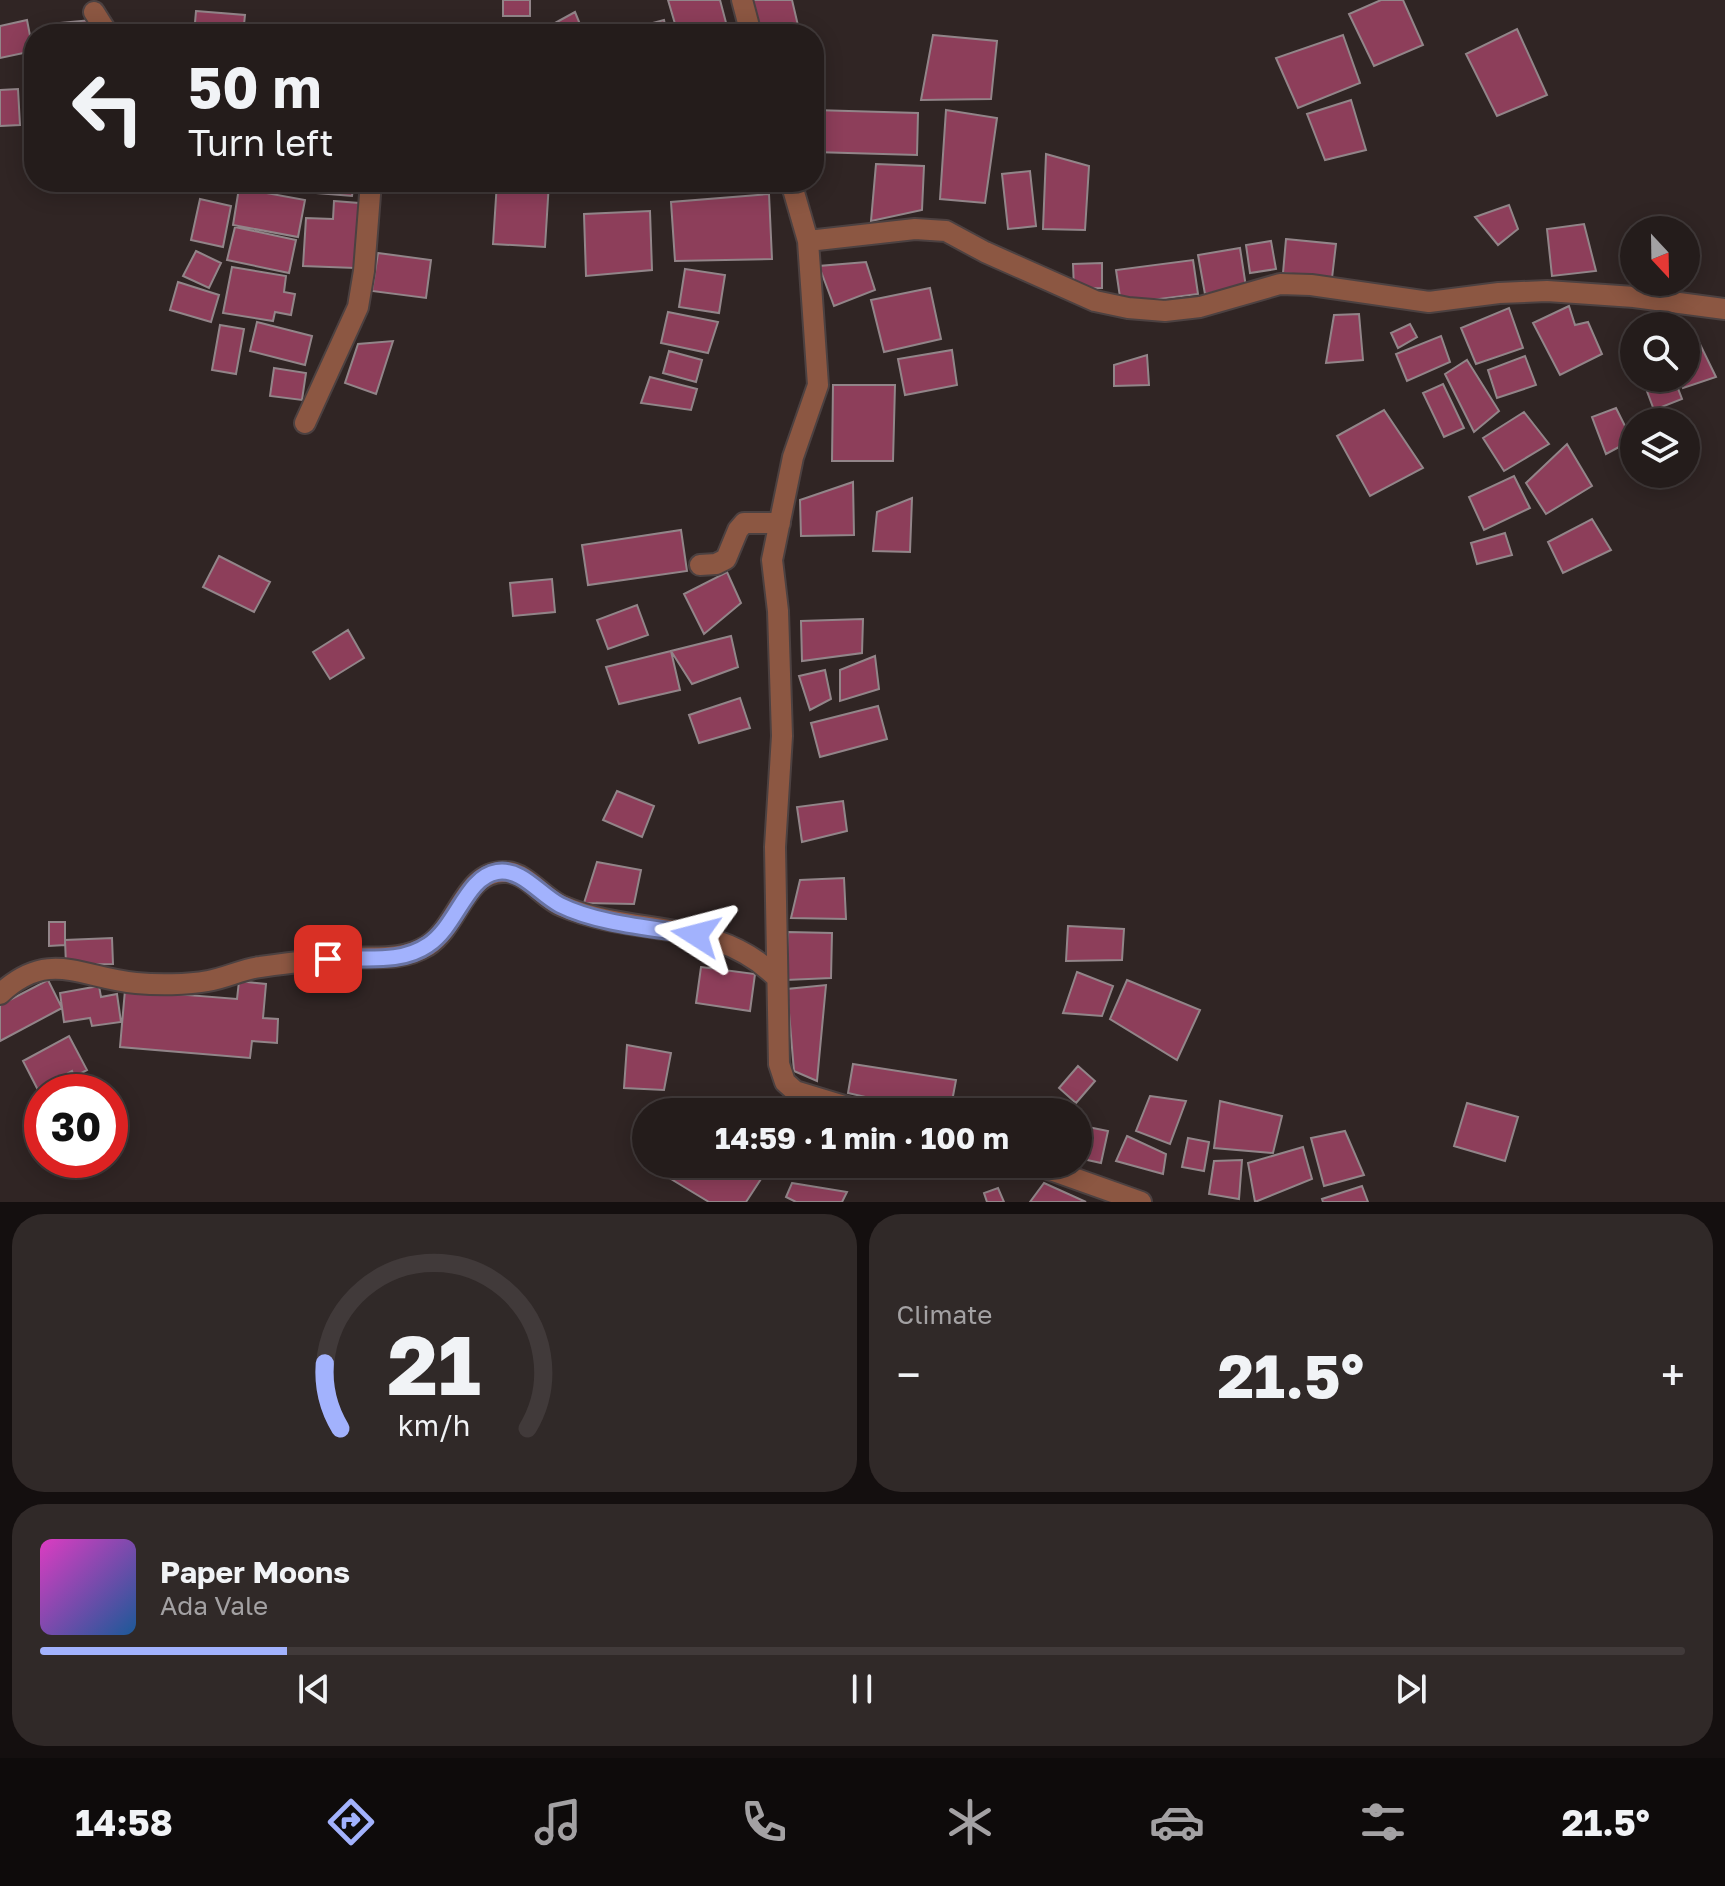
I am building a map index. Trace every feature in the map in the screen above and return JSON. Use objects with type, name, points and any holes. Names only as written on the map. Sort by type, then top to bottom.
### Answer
[{"type":"street","points":[[742,0],[748,24]]},
{"type":"street","points":[[94,12],[102,24]]},
{"type":"street","points":[[305,423],[358,307],[370,192]]},
{"type":"street","points":[[794,192],[808,241],[818,385],[793,457],[772,560],[778,611],[782,736],[775,847],[776,977],[779,1064],[785,1082],[795,1091],[818,1098]]},
{"type":"street","points":[[808,241],[915,229],[946,231],[985,252],[1095,301],[1165,311],[1200,307],[1280,284],[1311,285],[1429,302],[1499,293],[1547,291],[1634,297],[1725,309]]},
{"type":"street","points":[[700,565],[716,564],[726,559],[744,523],[780,523]]},
{"type":"street","points":[[0,994],[15,979],[64,967],[136,983],[208,981],[257,967],[347,957],[404,957],[429,945],[451,924],[475,882],[495,872],[507,871],[517,874],[562,906],[626,924],[696,935],[736,946],[757,959],[776,977]]},
{"type":"street","points":[[1073,1178],[1141,1202]]},
{"type":"building","points":[[503,0],[530,0],[530,16],[503,16]]},
{"type":"building","points":[[668,0],[720,0],[726,24],[675,24]]},
{"type":"building","points":[[751,0],[792,0],[798,24],[757,24]]},
{"type":"building","points":[[1381,0],[1403,0],[1423,45],[1374,66],[1349,14]]},
{"type":"building","points":[[196,11],[245,15],[244,24],[195,24]]},
{"type":"building","points":[[575,12],[580,24],[553,24]]},
{"type":"building","points":[[27,20],[28,24],[24,24],[24,53],[0,58],[0,26]]},
{"type":"building","points":[[91,20],[92,24],[61,24]]},
{"type":"building","points":[[1517,29],[1547,95],[1497,116],[1466,54]]},
{"type":"building","points":[[933,35],[997,41],[991,99],[921,100]]},
{"type":"building","points":[[1343,35],[1360,83],[1298,108],[1276,58]]},
{"type":"building","points":[[18,89],[20,125],[0,126],[0,90]]},
{"type":"building","points":[[1351,100],[1366,150],[1325,160],[1307,114]]},
{"type":"building","points":[[824,110],[918,113],[917,155],[824,152]]},
{"type":"building","points":[[946,110],[997,118],[985,203],[940,199]]},
{"type":"building","points":[[1046,154],[1089,166],[1085,230],[1043,229]]},
{"type":"building","points":[[876,164],[924,166],[922,210],[871,221]]},
{"type":"building","points":[[1030,171],[1036,226],[1008,229],[1002,174]]},
{"type":"building","points":[[238,192],[261,192],[305,200],[298,237],[233,225]]},
{"type":"building","points":[[317,192],[353,192],[352,196]]},
{"type":"building","points":[[496,192],[548,192],[545,247],[493,244]]},
{"type":"building","points":[[769,194],[772,259],[675,261],[671,202]]},
{"type":"building","points":[[200,199],[231,206],[223,247],[191,240]]},
{"type":"building","points":[[334,201],[359,203],[355,268],[303,266],[306,218],[333,219]]},
{"type":"building","points":[[1509,205],[1518,229],[1498,245],[1475,217]]},
{"type":"building","points":[[650,211],[652,270],[586,276],[584,214]]},
{"type":"building","points":[[1584,224],[1596,271],[1552,276],[1547,229]]},
{"type":"building","points":[[235,227],[296,240],[289,273],[227,260]]},
{"type":"building","points":[[1286,239],[1336,244],[1332,278],[1283,273]]},
{"type":"building","points":[[1271,241],[1276,269],[1250,273],[1246,245]]},
{"type":"building","points":[[1240,248],[1246,287],[1205,294],[1198,255]]},
{"type":"building","points":[[196,251],[221,263],[209,288],[183,276]]},
{"type":"building","points":[[378,253],[431,260],[426,298],[372,291]]},
{"type":"building","points":[[1193,260],[1198,294],[1121,304],[1116,270]]},
{"type":"building","points":[[866,262],[875,290],[834,306],[819,266]]},
{"type":"building","points":[[1102,263],[1102,288],[1074,289],[1073,264]]},
{"type":"building","points":[[232,267],[286,276],[284,292],[295,294],[291,315],[275,312],[273,321],[223,313]]},
{"type":"building","points":[[685,269],[725,275],[719,313],[679,307]]},
{"type":"building","points":[[178,282],[219,295],[211,322],[170,310]]},
{"type":"building","points":[[930,288],[941,339],[884,352],[871,300]]},
{"type":"building","points":[[1569,306],[1575,325],[1588,322],[1602,354],[1560,375],[1533,323]]},
{"type":"building","points":[[1509,308],[1523,348],[1476,364],[1461,328]]},
{"type":"building","points":[[668,312],[718,322],[708,353],[661,343]]},
{"type":"building","points":[[1359,314],[1363,360],[1326,363],[1334,315]]},
{"type":"building","points":[[257,322],[312,336],[305,365],[250,351]]},
{"type":"building","points":[[1410,324],[1417,337],[1398,348],[1391,333]]},
{"type":"building","points":[[220,325],[244,329],[236,374],[212,370]]},
{"type":"building","points":[[1441,336],[1450,362],[1407,381],[1396,354]]},
{"type":"building","points":[[393,341],[376,394],[345,383],[358,344]]},
{"type":"building","points":[[1700,344],[1716,377],[1700,382]]},
{"type":"building","points":[[952,350],[957,385],[905,395],[898,359]]},
{"type":"building","points":[[669,351],[702,360],[696,382],[663,373]]},
{"type":"building","points":[[1147,355],[1149,385],[1114,386],[1114,365]]},
{"type":"building","points":[[1525,356],[1536,385],[1497,398],[1488,370]]},
{"type":"building","points":[[1467,360],[1499,411],[1474,432],[1445,374]]},
{"type":"building","points":[[274,368],[306,373],[302,400],[270,396]]},
{"type":"building","points":[[650,377],[697,389],[691,410],[641,403]]},
{"type":"building","points":[[1443,384],[1464,428],[1444,437],[1423,393]]},
{"type":"building","points":[[833,385],[895,385],[893,461],[832,461]]},
{"type":"building","points":[[1647,392],[1679,392],[1682,399],[1653,408]]},
{"type":"building","points":[[1616,408],[1620,416],[1620,446],[1606,454],[1592,417]]},
{"type":"building","points":[[1384,410],[1423,468],[1370,496],[1337,436]]},
{"type":"building","points":[[1524,412],[1549,444],[1504,471],[1483,438]]},
{"type":"building","points":[[1567,444],[1592,486],[1546,514],[1526,483]]},
{"type":"building","points":[[1514,476],[1530,508],[1484,530],[1469,497]]},
{"type":"building","points":[[853,482],[854,535],[801,536],[800,500]]},
{"type":"building","points":[[912,498],[910,552],[873,551],[877,512]]},
{"type":"building","points":[[1592,519],[1611,550],[1563,573],[1548,542]]},
{"type":"building","points":[[681,530],[687,571],[588,585],[582,545]]},
{"type":"building","points":[[1505,533],[1512,555],[1477,564],[1471,543]]},
{"type":"building","points":[[219,556],[270,582],[254,612],[203,587]]},
{"type":"building","points":[[727,572],[741,603],[704,634],[684,594]]},
{"type":"building","points":[[552,579],[555,612],[513,616],[510,583]]},
{"type":"building","points":[[637,605],[648,635],[608,649],[597,620]]},
{"type":"building","points":[[863,619],[862,653],[802,661],[801,621]]},
{"type":"building","points":[[348,630],[364,658],[330,679],[313,652]]},
{"type":"building","points":[[731,636],[738,667],[692,684],[671,651]]},
{"type":"building","points":[[671,651],[680,690],[619,704],[606,667]]},
{"type":"building","points":[[875,656],[879,689],[840,701],[840,670]]},
{"type":"building","points":[[825,670],[831,699],[810,710],[799,676]]},
{"type":"building","points":[[740,698],[750,728],[699,743],[689,715]]},
{"type":"building","points":[[878,706],[887,739],[820,757],[811,723]]},
{"type":"building","points":[[617,791],[654,806],[642,837],[603,820]]},
{"type":"building","points":[[843,801],[847,831],[802,842],[797,807]]},
{"type":"building","points":[[597,862],[641,870],[634,904],[584,903]]},
{"type":"building","points":[[844,878],[846,919],[791,918],[800,880]]},
{"type":"building","points":[[49,922],[65,922],[65,945],[49,946]]},
{"type":"building","points":[[1068,926],[1124,929],[1122,960],[1066,961]]},
{"type":"building","points":[[788,932],[832,933],[831,978],[786,980]]},
{"type":"building","points":[[112,938],[113,964],[66,965],[65,940]]},
{"type":"building","points":[[701,967],[755,974],[750,1011],[696,1003]]},
{"type":"building","points":[[1077,972],[1113,986],[1102,1016],[1063,1013]]},
{"type":"building","points":[[48,980],[62,1008],[0,1041],[0,1005]]},
{"type":"building","points":[[1127,980],[1200,1010],[1177,1060],[1110,1019]]},
{"type":"building","points":[[239,981],[266,984],[263,1018],[278,1019],[277,1043],[252,1041],[250,1058],[120,1047],[125,990],[237,999]]},
{"type":"building","points":[[826,985],[817,1081],[794,1071],[787,989]]},
{"type":"building","points":[[99,986],[101,997],[117,994],[121,1022],[92,1026],[90,1018],[64,1022],[60,993]]},
{"type":"building","points":[[69,1036],[87,1070],[80,1074],[73,1074],[72,1071],[67,1074],[30,1074],[23,1061]]},
{"type":"building","points":[[627,1045],[671,1053],[664,1090],[624,1088]]},
{"type":"building","points":[[853,1064],[956,1080],[953,1098],[870,1098],[848,1093]]},
{"type":"building","points":[[1078,1066],[1095,1081],[1080,1098],[1070,1098],[1059,1088]]},
{"type":"building","points":[[1150,1096],[1186,1101],[1170,1144],[1136,1131]]},
{"type":"building","points":[[1220,1101],[1282,1116],[1273,1153],[1214,1148]]},
{"type":"building","points":[[1467,1103],[1518,1117],[1505,1161],[1454,1146]]},
{"type":"building","points":[[1092,1128],[1108,1131],[1101,1163],[1092,1161]]},
{"type":"building","points":[[1345,1131],[1364,1175],[1324,1186],[1311,1138]]},
{"type":"building","points":[[1127,1136],[1166,1154],[1163,1174],[1116,1161]]},
{"type":"building","points":[[1188,1138],[1209,1142],[1204,1171],[1182,1167]]},
{"type":"building","points":[[1303,1147],[1312,1179],[1255,1202],[1248,1163]]},
{"type":"building","points":[[1242,1160],[1239,1199],[1209,1194],[1214,1161]]},
{"type":"building","points":[[669,1178],[761,1179],[746,1202],[709,1202]]},
{"type":"building","points":[[792,1183],[847,1192],[842,1202],[796,1202],[786,1197]]},
{"type":"building","points":[[1044,1183],[1086,1202],[1030,1202]]},
{"type":"building","points":[[1362,1186],[1368,1202],[1323,1202],[1322,1199]]},
{"type":"building","points":[[998,1188],[1004,1202],[987,1202],[984,1193]]},
{"type":"route","points":[[328,959],[404,957],[429,945],[451,924],[475,882],[483,876],[507,871],[517,874],[562,906],[626,924],[696,935]]}]
